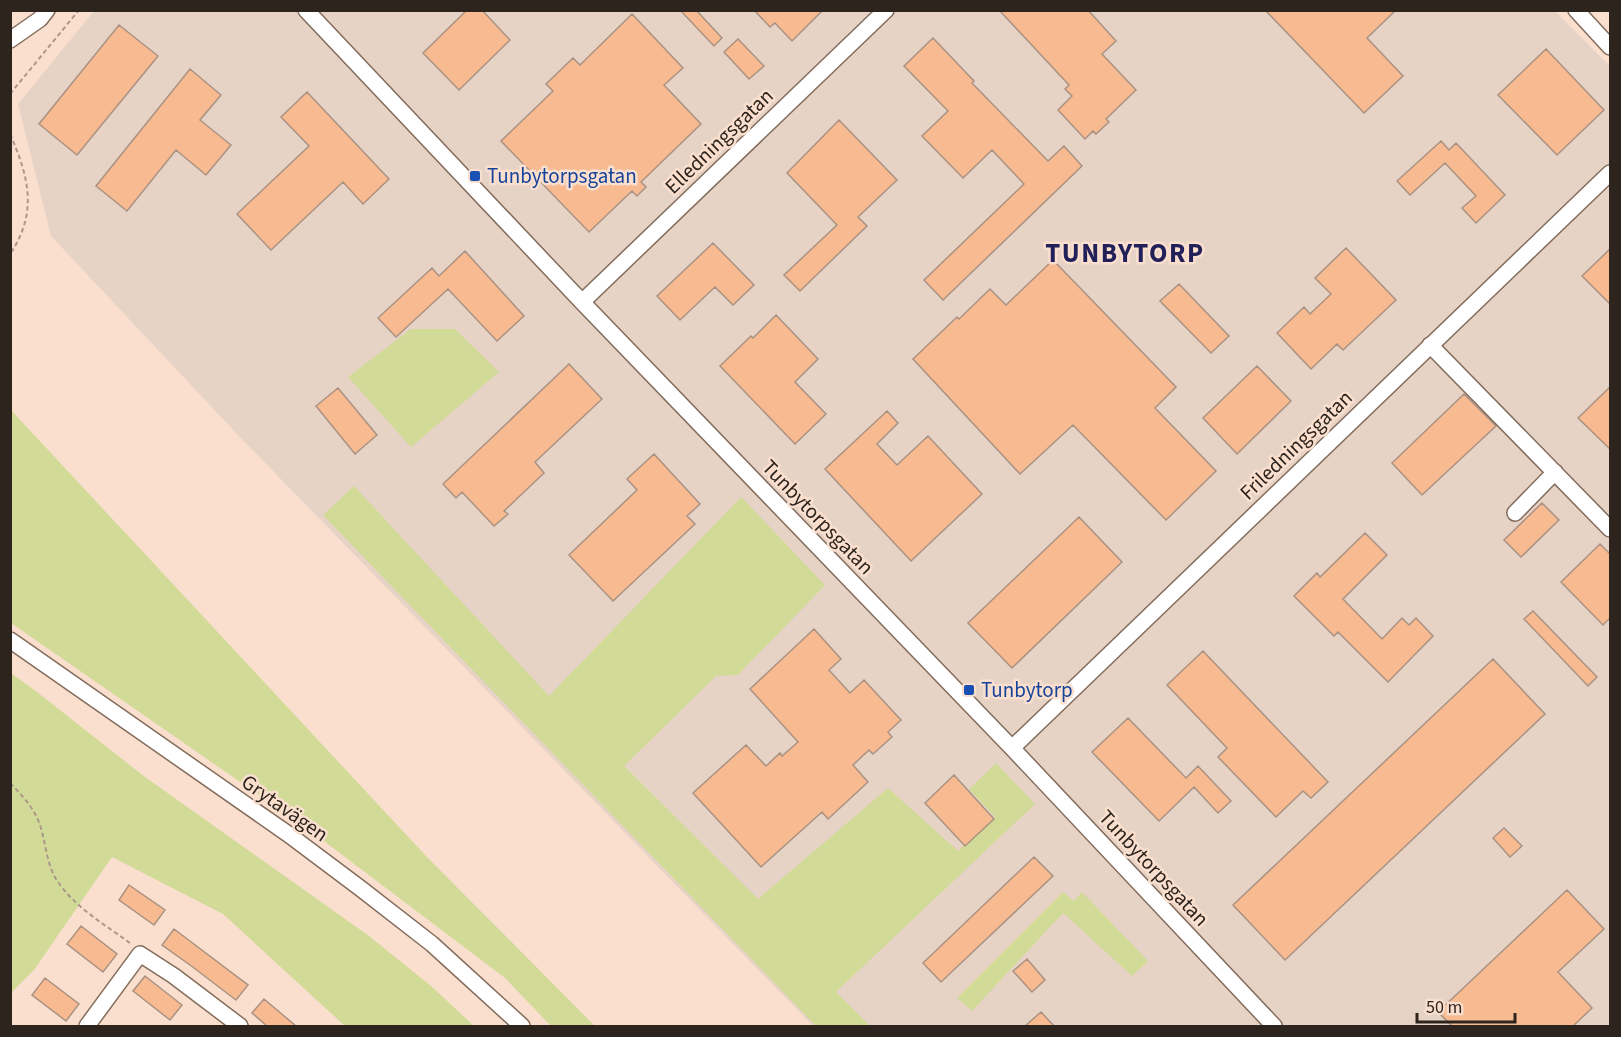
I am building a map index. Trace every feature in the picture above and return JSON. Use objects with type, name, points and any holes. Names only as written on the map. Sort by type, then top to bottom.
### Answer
[{"type":"street","points":[[10,40],[40,19],[47,10]]},
{"type":"street","name":"Tunbytorpsgatan","points":[[306,10],[582,302],[1012,748],[1274,1026]]},
{"type":"street","name":"Elledningsgatan","points":[[582,302],[886,10]]},
{"type":"street","points":[[1576,10],[1611,47]]},
{"type":"street","name":"Friledningsgatan","points":[[1012,748],[1611,172]]},
{"type":"street","points":[[1430,345],[1611,529]]},
{"type":"street","points":[[1515,513],[1555,472]]},
{"type":"street","name":"Grytavägen","points":[[10,640],[288,834],[360,888],[432,944],[522,1026]]},
{"type":"street","points":[[87,1026],[140,954],[174,976],[240,1026]]},
{"type":"path","points":[[10,94],[79,10]]},
{"type":"path","points":[[10,134],[20,156],[29,196],[24,229],[10,254]]},
{"type":"path","points":[[10,783],[30,804],[40,825],[49,862],[56,878],[72,900],[136,947],[140,954]]},
{"type":"shaded area","points":[[94,11],[1555,11],[1610,66],[1610,1026],[813,1026],[236,433],[51,236],[18,104]]},
{"type":"green space","points":[[411,329],[455,329],[499,372],[411,447],[348,377]]},
{"type":"green space","points":[[10,409],[426,856],[595,1026],[551,1026],[505,978],[308,829],[11,623]]},
{"type":"green space","points":[[354,486],[549,696],[741,497],[825,585],[738,675],[716,676],[624,766],[758,899],[888,788],[958,851],[995,817],[969,789],[996,763],[1035,804],[836,992],[870,1026],[816,1026],[323,515]]},
{"type":"green space","points":[[11,673],[145,777],[369,936],[431,986],[474,1026],[345,1026],[223,914],[112,857],[34,970],[11,993]]},
{"type":"green space","points":[[1063,892],[1074,901],[1082,892],[1148,961],[1132,976],[1063,913],[972,1011],[957,998]]},
{"type":"building","points":[[467,10],[482,10],[510,40],[459,90],[423,53]]},
{"type":"building","points":[[680,10],[696,10],[722,38],[714,46]]},
{"type":"building","points":[[754,10],[823,10],[792,41],[775,23],[770,27]]},
{"type":"building","points":[[999,10],[1088,10],[1116,41],[1102,54],[1136,90],[1106,119],[1109,122],[1096,134],[1093,131],[1085,139],[1058,110],[1072,96],[1065,89],[1069,85]]},
{"type":"building","points":[[1265,10],[1396,10],[1367,38],[1403,76],[1364,113]]},
{"type":"building","points":[[632,14],[683,68],[664,85],[701,124],[641,182],[646,187],[637,196],[632,191],[589,232],[501,141],[553,91],[546,84],[573,58],[580,65]]},
{"type":"building","points":[[119,25],[158,56],[77,155],[39,124]]},
{"type":"building","points":[[933,38],[974,81],[972,83],[1048,161],[1064,146],[1082,166],[943,300],[924,280],[1024,184],[992,150],[963,178],[922,136],[948,111],[904,66]]},
{"type":"building","points":[[738,39],[764,66],[749,79],[724,52]]},
{"type":"building","points":[[1546,49],[1604,110],[1557,155],[1498,95]]},
{"type":"building","points":[[190,69],[221,95],[200,120],[231,145],[206,175],[176,150],[127,211],[96,186]]},
{"type":"building","points":[[307,92],[389,179],[363,204],[343,182],[271,250],[237,214],[309,146],[281,117]]},
{"type":"building","points":[[839,120],[897,180],[858,217],[867,226],[800,291],[784,275],[837,225],[787,173]]},
{"type":"building","points":[[1441,141],[1449,150],[1456,143],[1505,195],[1476,223],[1462,208],[1476,196],[1445,163],[1410,195],[1397,181]]},
{"type":"building","points":[[713,243],[754,285],[733,305],[715,287],[680,320],[657,296]]},
{"type":"building","points":[[1346,248],[1396,300],[1343,350],[1337,344],[1311,369],[1277,333],[1304,307],[1310,314],[1331,294],[1315,278]]},
{"type":"building","points":[[1611,248],[1611,305],[1582,276]]},
{"type":"building","points":[[465,251],[524,316],[497,341],[448,289],[396,337],[378,318],[432,268],[439,276]]},
{"type":"building","points":[[1053,260],[1176,387],[1155,408],[1216,471],[1166,520],[1073,425],[1020,474],[913,359],[990,289],[1006,305]]},
{"type":"building","points":[[1179,284],[1229,336],[1211,353],[1160,301]]},
{"type":"building","points":[[776,315],[818,359],[795,382],[826,414],[795,444],[720,366]]},
{"type":"building","points":[[569,364],[602,399],[535,462],[544,473],[504,511],[508,514],[494,526],[462,492],[456,498],[443,484]]},
{"type":"building","points":[[1257,366],[1291,401],[1237,454],[1203,418]]},
{"type":"building","points":[[1611,386],[1611,450],[1578,418]]},
{"type":"building","points":[[338,388],[377,435],[355,454],[316,406]]},
{"type":"building","points":[[1464,394],[1496,426],[1422,495],[1392,463]]},
{"type":"building","points":[[887,411],[898,423],[877,444],[897,465],[928,436],[982,494],[911,561],[825,469]]},
{"type":"building","points":[[654,454],[700,504],[687,516],[695,524],[613,601],[569,555],[637,490],[627,479]]},
{"type":"building","points":[[1542,503],[1559,520],[1521,557],[1504,540]]},
{"type":"building","points":[[1079,517],[1122,562],[1012,668],[968,623]]},
{"type":"building","points":[[1365,533],[1387,555],[1343,599],[1382,639],[1402,618],[1409,625],[1416,618],[1433,636],[1388,682],[1338,632],[1334,636],[1294,596],[1317,573],[1320,577]]},
{"type":"building","points":[[1600,544],[1611,555],[1611,617],[1603,625],[1561,582]]},
{"type":"building","points":[[1533,611],[1597,677],[1588,686],[1524,619]]},
{"type":"building","points":[[814,629],[841,659],[829,670],[850,693],[864,680],[901,720],[888,732],[892,737],[873,754],[869,750],[853,765],[868,782],[828,819],[822,812],[761,867],[693,793],[746,745],[766,766],[780,753],[782,756],[798,742],[750,689]]},
{"type":"building","points":[[1203,651],[1328,782],[1311,798],[1303,791],[1276,817],[1218,757],[1227,748],[1167,685]]},
{"type":"building","points":[[1493,659],[1545,714],[1285,960],[1233,905]]},
{"type":"building","points":[[1128,718],[1186,778],[1198,766],[1231,801],[1218,813],[1194,787],[1159,821],[1092,752]]},
{"type":"building","points":[[954,775],[994,819],[965,846],[925,803]]},
{"type":"building","points":[[1504,828],[1522,846],[1510,857],[1493,838]]},
{"type":"building","points":[[1034,857],[1053,876],[941,982],[923,963]]},
{"type":"building","points":[[129,885],[165,910],[154,925],[119,900]]},
{"type":"building","points":[[1567,890],[1604,929],[1558,972],[1592,1008],[1573,1026],[1452,1026],[1438,1012]]},
{"type":"building","points":[[81,926],[117,954],[103,972],[67,944]]},
{"type":"building","points":[[174,929],[248,985],[236,1000],[162,945]]},
{"type":"building","points":[[1027,959],[1045,980],[1032,992],[1013,971]]},
{"type":"building","points":[[145,976],[182,1005],[170,1020],[133,991]]},
{"type":"building","points":[[45,978],[79,1004],[66,1021],[32,995]]},
{"type":"building","points":[[264,999],[296,1026],[267,1026],[252,1013]]},
{"type":"building","points":[[1041,1012],[1054,1026],[1025,1026]]},
{"type":"place","name":"Tunbytorpsgatan","points":[[475,176]]},
{"type":"place","name":"Tunbytorp","points":[[969,690]]},
{"type":"district","name":"TUNBYTORP","points":[[1125,253]]}]
